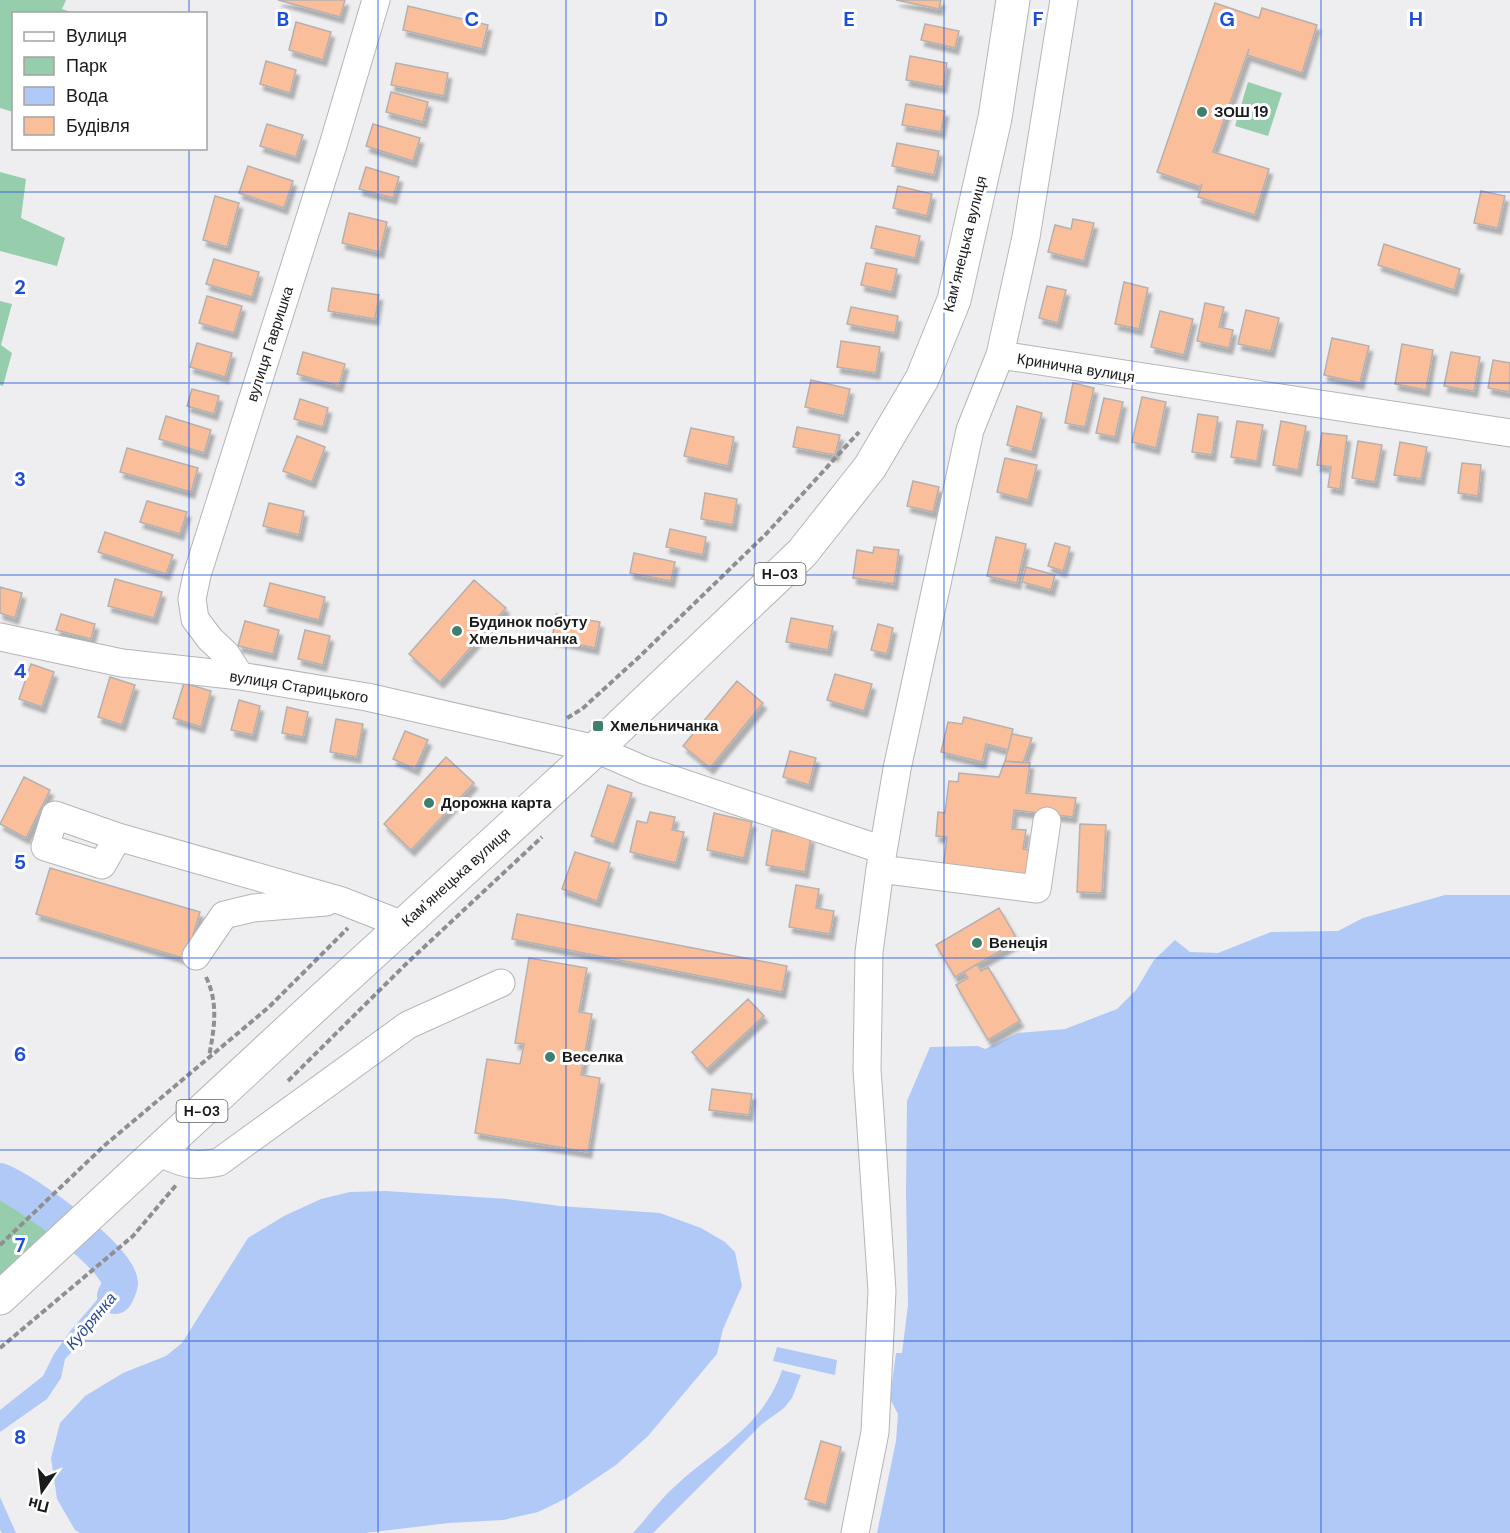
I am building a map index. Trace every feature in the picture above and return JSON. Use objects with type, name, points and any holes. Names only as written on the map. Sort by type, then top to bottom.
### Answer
[{"type":"main road","name":"Камʼянецька вулиця","points":[[0,1298],[596,749],[802,553],[870,467],[922,379],[954,300],[995,118],[1013,0]]},
{"type":"street","name":"вулиця Гавришка","points":[[240,676],[226,654],[210,639],[195,619],[192,599],[197,575],[333,145],[376,0]]},
{"type":"street","name":"Кринична вулиця","points":[[1064,0],[1026,237],[1000,356],[1510,433]]},
{"type":"street","points":[[855,1533],[875,1432],[882,1290],[867,1069],[869,951],[897,769],[970,430],[1000,356]]},
{"type":"street","name":"вулиця Старицького","points":[[0,637],[122,663],[240,676],[367,698],[596,749],[644,770],[882,859],[1036,889],[1047,821]]},
{"type":"street","points":[[55,815],[118,837],[354,905],[403,925]]},
{"type":"street","points":[[196,956],[224,915],[254,908],[354,905]]},
{"type":"street","points":[[157,1152],[184,1164],[200,1166],[219,1162],[408,1025],[501,983]]},
{"type":"path","points":[[539,737],[582,709],[638,658],[767,533],[863,427]]},
{"type":"path","points":[[282,1088],[406,964],[548,832]]},
{"type":"path","points":[[0,1245],[105,1145],[269,1007],[354,905]]},
{"type":"path","points":[[196,956],[212,991],[215,1017],[209,1058]]},
{"type":"path","points":[[0,1348],[133,1236],[193,1165]]},
{"type":"green space","points":[[0,0],[66,0],[62,9],[71,12],[12,12],[12,112],[0,108]]},
{"type":"green space","points":[[1248,82],[1282,93],[1268,136],[1235,126]]},
{"type":"green space","points":[[0,172],[26,179],[21,218],[65,238],[57,266],[0,251]]},
{"type":"green space","points":[[0,301],[12,304],[1,345],[12,353],[3,386],[0,385]]},
{"type":"green space","points":[[0,1191],[24,1201],[60,1228],[0,1284]]},
{"type":"water","points":[[1445,895],[1510,895],[1510,1533],[877,1533],[896,1441],[898,1414],[890,1399],[896,1353],[902,1353],[908,1305],[907,1101],[930,1047],[978,1046],[985,1049],[1018,1033],[1065,1029],[1117,1009],[1136,990],[1154,960],[1175,940],[1190,952],[1218,953],[1271,932],[1338,931],[1363,918]]},
{"type":"water","points":[[0,1171],[32,1188],[55,1205],[101,1246],[93,1253],[36,1209],[0,1191]]},
{"type":"water","points":[[386,1191],[660,1213],[701,1228],[725,1242],[735,1252],[742,1286],[723,1329],[717,1354],[648,1436],[616,1465],[567,1498],[538,1512],[503,1520],[449,1523],[365,1533],[80,1533],[75,1530],[57,1499],[51,1458],[60,1423],[85,1396],[123,1373],[166,1356],[182,1343],[248,1238],[284,1216],[321,1199],[350,1192]]},
{"type":"water","points":[[105,1249],[130,1271],[133,1282],[125,1296],[65,1359],[61,1378],[47,1399],[0,1432],[0,1410],[43,1376],[54,1354],[71,1330],[109,1286],[111,1277],[96,1257]]},
{"type":"water","points":[[777,1347],[837,1360],[835,1375],[773,1361]]},
{"type":"water","points":[[782,1370],[801,1375],[792,1398],[784,1408],[762,1424],[653,1533],[633,1533],[673,1488],[750,1423],[774,1390]]},
{"type":"water","points":[[0,1497],[16,1533],[2,1533],[0,1530]]},
{"type":"building","points":[[278,0],[345,0],[340,17]]},
{"type":"building","points":[[896,0],[941,0],[939,9]]},
{"type":"building","name":"ЗОШ 19","points":[[1215,3],[1259,18],[1262,8],[1317,25],[1302,73],[1247,55],[1249,49],[1213,152],[1269,169],[1255,215],[1198,197],[1202,184],[1201,187],[1157,172]]},
{"type":"building","points":[[408,6],[488,25],[482,49],[403,30]]},
{"type":"building","points":[[296,22],[331,32],[323,60],[289,50]]},
{"type":"building","points":[[925,24],[959,31],[955,48],[921,40]]},
{"type":"building","points":[[910,56],[947,63],[943,87],[906,80]]},
{"type":"building","points":[[266,61],[296,70],[290,93],[260,84]]},
{"type":"building","points":[[396,63],[448,73],[444,96],[391,85]]},
{"type":"building","points":[[391,92],[428,102],[423,122],[386,112]]},
{"type":"building","points":[[906,104],[945,111],[941,132],[902,125]]},
{"type":"building","points":[[267,124],[303,135],[296,157],[260,146]]},
{"type":"building","points":[[373,124],[420,138],[413,161],[366,146]]},
{"type":"building","points":[[897,143],[939,151],[934,175],[892,166]]},
{"type":"building","points":[[248,166],[293,181],[284,208],[239,193]]},
{"type":"building","points":[[366,167],[399,177],[393,198],[359,189]]},
{"type":"building","points":[[898,186],[932,194],[927,216],[893,208]]},
{"type":"building","points":[[1481,191],[1505,196],[1498,228],[1474,223]]},
{"type":"building","points":[[215,196],[239,203],[227,247],[203,240]]},
{"type":"building","points":[[349,213],[387,222],[380,252],[342,243]]},
{"type":"building","points":[[1073,219],[1094,223],[1084,261],[1048,252],[1055,225],[1071,229]]},
{"type":"building","points":[[876,226],[920,236],[915,258],[871,248]]},
{"type":"building","points":[[1384,244],[1460,269],[1454,290],[1378,265]]},
{"type":"building","points":[[214,259],[259,272],[252,297],[206,284]]},
{"type":"building","points":[[866,263],[897,269],[892,292],[861,285]]},
{"type":"building","points":[[1124,282],[1148,288],[1139,329],[1115,324]]},
{"type":"building","points":[[1047,286],[1066,290],[1058,323],[1039,318]]},
{"type":"building","points":[[332,288],[379,295],[375,319],[328,311]]},
{"type":"building","points":[[207,296],[242,306],[234,333],[199,323]]},
{"type":"building","points":[[1205,303],[1224,307],[1219,327],[1233,330],[1229,348],[1197,341]]},
{"type":"building","points":[[851,307],[898,316],[895,333],[847,324]]},
{"type":"building","points":[[1246,310],[1279,318],[1271,351],[1238,344]]},
{"type":"building","points":[[1160,311],[1193,319],[1184,355],[1151,347]]},
{"type":"building","points":[[1332,338],[1369,346],[1360,383],[1324,375]]},
{"type":"building","points":[[841,341],[880,347],[876,373],[837,367]]},
{"type":"building","points":[[197,343],[232,353],[225,377],[190,367]]},
{"type":"building","points":[[1402,344],[1433,350],[1426,390],[1395,384]]},
{"type":"building","points":[[303,352],[345,364],[339,386],[297,374]]},
{"type":"building","points":[[1451,352],[1480,357],[1474,391],[1444,386]]},
{"type":"building","points":[[1493,360],[1510,363],[1510,392],[1488,388]]},
{"type":"building","points":[[811,380],[850,389],[844,416],[805,407]]},
{"type":"building","points":[[1073,383],[1094,388],[1085,427],[1065,423]]},
{"type":"building","points":[[192,389],[219,396],[214,414],[187,406]]},
{"type":"building","points":[[1142,397],[1166,402],[1156,448],[1132,442]]},
{"type":"building","points":[[1104,398],[1123,402],[1115,437],[1096,433]]},
{"type":"building","points":[[300,399],[328,408],[323,427],[294,419]]},
{"type":"building","points":[[1017,406],[1042,413],[1032,452],[1007,445]]},
{"type":"building","points":[[1198,414],[1218,417],[1212,455],[1192,452]]},
{"type":"building","points":[[166,416],[211,430],[204,453],[159,439]]},
{"type":"building","points":[[1237,421],[1263,425],[1257,461],[1231,457]]},
{"type":"building","points":[[1281,421],[1306,426],[1298,470],[1273,465]]},
{"type":"building","points":[[797,427],[840,435],[835,455],[793,447]]},
{"type":"building","points":[[691,428],[734,437],[728,466],[684,456]]},
{"type":"building","points":[[1322,433],[1347,436],[1340,489],[1328,487],[1331,467],[1317,465]]},
{"type":"building","points":[[297,436],[325,447],[312,482],[283,471]]},
{"type":"building","points":[[1358,441],[1382,445],[1375,482],[1352,478]]},
{"type":"building","points":[[1400,442],[1427,447],[1421,479],[1394,475]]},
{"type":"building","points":[[127,448],[198,468],[191,492],[120,472]]},
{"type":"building","points":[[1005,458],[1037,465],[1028,500],[997,492]]},
{"type":"building","points":[[1462,463],[1481,465],[1478,496],[1458,493]]},
{"type":"building","points":[[913,481],[939,487],[933,512],[907,506]]},
{"type":"building","points":[[705,493],[737,499],[733,525],[701,519]]},
{"type":"building","points":[[147,501],[187,512],[180,534],[140,522]]},
{"type":"building","points":[[269,503],[304,511],[299,535],[263,526]]},
{"type":"building","points":[[670,529],[706,537],[703,555],[666,547]]},
{"type":"building","points":[[105,532],[173,555],[166,574],[98,552]]},
{"type":"building","points":[[996,537],[1026,544],[1017,583],[987,576]]},
{"type":"building","points":[[1055,543],[1070,547],[1063,571],[1048,566]]},
{"type":"building","points":[[874,547],[899,550],[894,584],[853,578],[857,550],[873,553]]},
{"type":"building","points":[[634,553],[675,562],[671,581],[630,573]]},
{"type":"building","points":[[1026,567],[1055,575],[1051,590],[1022,582]]},
{"type":"building","points":[[115,579],[162,592],[154,618],[108,606]]},
{"type":"building","name":"Будинок побуту Хмельничанка","points":[[474,580],[506,608],[440,682],[409,654]]},
{"type":"building","points":[[270,583],[325,597],[319,620],[264,606]]},
{"type":"building","points":[[0,587],[22,593],[15,618],[0,613]]},
{"type":"building","points":[[61,614],[95,624],[91,639],[56,630]]},
{"type":"building","points":[[556,614],[600,622],[595,648],[552,639]]},
{"type":"building","points":[[791,618],[833,626],[828,650],[786,642]]},
{"type":"building","points":[[245,621],[279,630],[273,654],[238,646]]},
{"type":"building","points":[[878,624],[893,628],[887,654],[871,650]]},
{"type":"building","points":[[305,630],[330,636],[323,665],[298,659]]},
{"type":"building","points":[[31,664],[54,672],[42,707],[19,699]]},
{"type":"building","points":[[835,674],[872,684],[864,711],[827,700]]},
{"type":"building","points":[[110,677],[135,685],[122,725],[98,717]]},
{"type":"building","points":[[737,681],[763,703],[710,768],[683,746]]},
{"type":"building","points":[[184,683],[211,691],[201,727],[173,718]]},
{"type":"building","points":[[239,700],[260,706],[253,735],[231,730]]},
{"type":"building","points":[[287,707],[308,712],[303,737],[282,733]]},
{"type":"building","points":[[964,717],[1013,729],[1008,750],[986,744],[982,762],[941,752],[948,722],[962,724]]},
{"type":"building","points":[[336,719],[363,724],[357,757],[330,752]]},
{"type":"building","points":[[405,731],[428,740],[415,769],[393,759]]},
{"type":"building","points":[[1012,734],[1032,738],[1023,763],[1005,761]]},
{"type":"building","points":[[790,751],[816,758],[809,785],[783,777]]},
{"type":"building","points":[[446,757],[474,783],[411,850],[384,824]]},
{"type":"building","points":[[1005,761],[1030,763],[1026,793],[1076,798],[1073,817],[1014,810],[1012,829],[1026,830],[1023,849],[1030,850],[1027,879],[943,869],[947,837],[936,836],[938,812],[945,813],[949,781],[958,782],[959,773],[999,777]]},
{"type":"building","points":[[24,777],[50,790],[26,838],[0,824]]},
{"type":"building","points":[[608,785],[632,793],[614,844],[591,836]]},
{"type":"building","points":[[650,812],[675,817],[672,830],[684,832],[676,863],[630,852],[637,821],[647,823]]},
{"type":"building","points":[[714,813],[752,822],[744,858],[707,850]]},
{"type":"building","points":[[1080,824],[1106,825],[1102,893],[1077,892]]},
{"type":"building","points":[[772,830],[811,837],[805,872],[766,865]]},
{"type":"building","points":[[575,852],[610,863],[597,901],[562,889]]},
{"type":"building","points":[[50,868],[200,912],[186,959],[36,914]]},
{"type":"building","points":[[796,885],[819,889],[816,908],[834,911],[830,934],[789,927]]},
{"type":"building","points":[[999,908],[1018,941],[955,977],[936,945]]},
{"type":"building","points":[[517,914],[787,966],[782,992],[512,939]]},
{"type":"building","points":[[529,958],[587,968],[579,1012],[592,1014],[581,1075],[600,1078],[588,1152],[475,1133],[487,1059],[520,1064],[524,1044],[515,1043]]},
{"type":"building","points":[[977,964],[981,971],[988,967],[1020,1021],[988,1040],[956,985],[968,978],[964,972]]},
{"type":"building","points":[[748,999],[764,1016],[707,1069],[692,1052]]},
{"type":"building","points":[[712,1089],[752,1094],[749,1115],[709,1110]]},
{"type":"building","points":[[821,1441],[841,1447],[826,1505],[805,1499]]},
{"type":"waterway","name":"Кудрянка","points":[[0,1181],[48,1210],[104,1257],[116,1272],[120,1283],[115,1296]]},
{"type":"place","name":"ЗОШ 19","points":[[1202,112]]},
{"type":"place","name":"Будинок побуту Хмельничанка","points":[[457,631]]},
{"type":"place","name":"Хмельничанка","points":[[598,726]]},
{"type":"place","name":"Дорожна карта","points":[[429,803]]},
{"type":"place","name":"Венеція","points":[[977,943]]},
{"type":"place","name":"Веселка","points":[[550,1057]]}]
